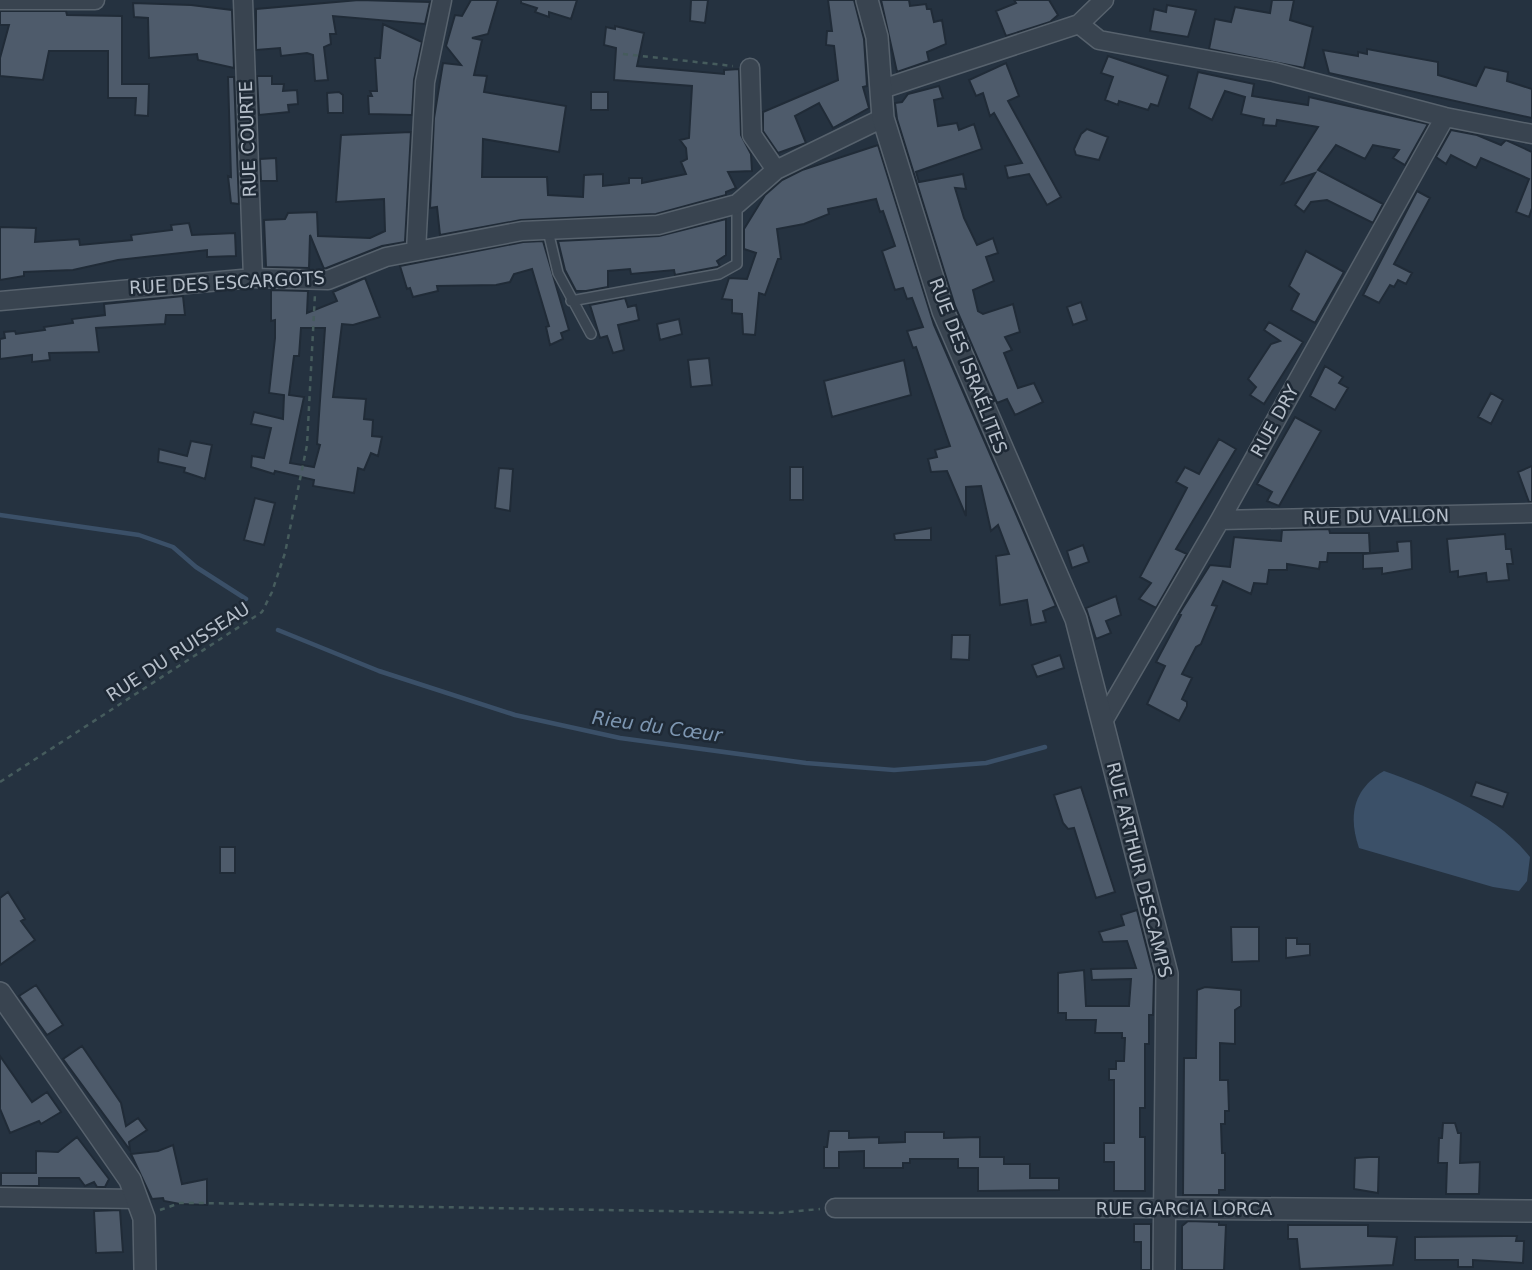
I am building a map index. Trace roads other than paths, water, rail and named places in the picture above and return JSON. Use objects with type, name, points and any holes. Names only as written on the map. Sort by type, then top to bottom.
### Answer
[{"type":"street","points":[[0,1],[94,0]]},
{"type":"street","name":"RUE COURTE","points":[[243,0],[253,278]]},
{"type":"street","points":[[416,251],[425,82],[442,0]]},
{"type":"street","name":"RUE DES ISRAÉLITES","points":[[867,0],[877,37],[883,118],[943,311],[1076,619],[1102,723]]},
{"type":"street","points":[[882,89],[1079,24],[1104,0]]},
{"type":"street","points":[[1079,24],[1099,40],[1274,72],[1444,117],[1532,134]]},
{"type":"street","points":[[750,68],[752,135],[776,170]]},
{"type":"street","name":"RUE DRY","points":[[1102,723],[1220,520],[1444,117]]},
{"type":"street","name":"RUE DES ESCARGOTS","points":[[0,301],[253,278],[315,281],[416,251],[522,231],[657,225],[737,204],[776,170],[883,118]]},
{"type":"street","name":"RUE DU VALLON","points":[[1220,520],[1532,513]]},
{"type":"street","name":"RUE ARTHUR DESCAMPS","points":[[1102,723],[1167,974],[1168,1127],[1164,1270]]},
{"type":"street","points":[[0,993],[130,1180],[141,1209],[145,1270]]},
{"type":"street","points":[[0,1197],[141,1209]]},
{"type":"street","name":"RUE GARCIA LORCA","points":[[835,1208],[1532,1211]]},
{"type":"lane","points":[[571,301],[719,274],[737,264],[737,204]]},
{"type":"lane","points":[[548,231],[558,272],[571,301],[591,334]]},
{"type":"water","points":[[1384,771],[1463,805],[1500,828],[1516,842],[1530,857],[1527,881],[1519,891],[1493,887],[1359,848],[1354,825],[1356,804],[1365,786]]},
{"type":"waterway","name":"Rieu du Cœur","points":[[0,515],[139,535],[173,547],[196,567],[246,599]]},
{"type":"waterway","name":"Rieu du Cœur","points":[[278,630],[379,671],[515,715],[620,738],[806,763],[894,770],[986,763],[1045,747]]}]
